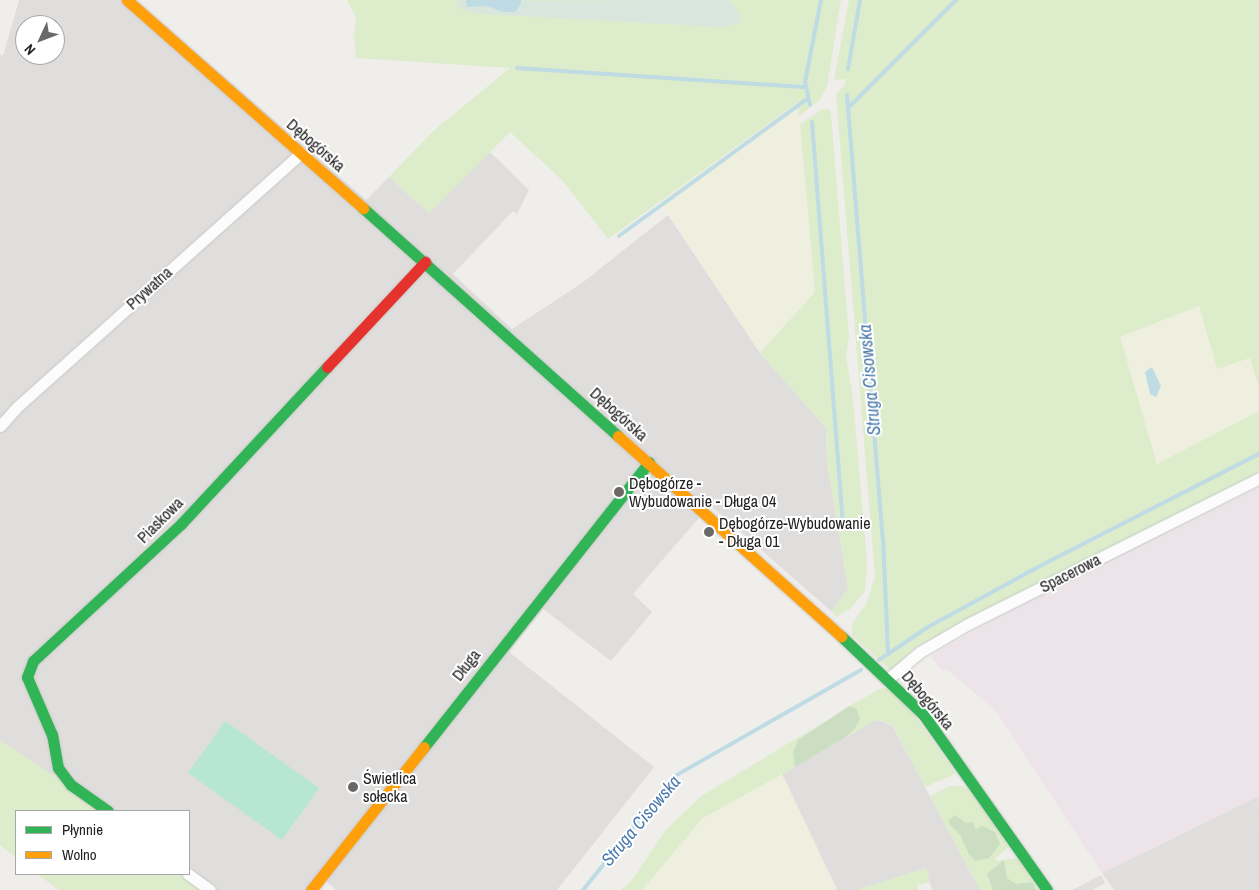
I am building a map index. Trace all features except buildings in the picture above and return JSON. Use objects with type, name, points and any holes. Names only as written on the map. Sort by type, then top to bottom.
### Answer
[{"type":"street","name":"Dębogórska","points":[[127,0],[425,262],[889,678],[923,714],[1047,890]]},
{"type":"street","name":"Prywatna","points":[[0,426],[17,407],[301,153]]},
{"type":"street","name":"Piaskowa","points":[[107,810],[71,785],[58,768],[52,735],[27,677],[33,661],[181,524],[425,262]]},
{"type":"street","name":"Długa","points":[[311,890],[649,462]]},
{"type":"street","name":"Spacerowa","points":[[889,678],[920,652],[968,624],[1259,478]]},
{"type":"street","points":[[189,875],[210,890]]},
{"type":"shaded area","points":[[19,0],[136,0],[366,200],[389,177],[429,213],[488,150],[529,190],[517,214],[513,211],[453,274],[512,329],[582,283],[668,215],[760,353],[826,428],[827,462],[848,588],[832,612],[710,505],[633,594],[652,612],[611,661],[543,609],[509,652],[654,767],[557,890],[336,890],[321,876],[310,890],[210,890],[190,875],[190,810],[101,810],[0,740],[0,54],[3,56]]},
{"type":"shaded area","points":[[729,0],[740,16],[739,23],[724,27],[483,14],[460,9],[455,1]]},
{"type":"shaded area","points":[[1259,487],[1259,796],[1102,873],[995,710],[946,669],[942,671],[930,656],[1020,604]]},
{"type":"shaded area","points":[[876,720],[892,725],[980,890],[932,890],[926,868],[857,890],[837,890],[782,774]]},
{"type":"shaded area","points":[[1259,796],[1259,890],[1114,890],[1102,873]]},
{"type":"shaded area","points":[[1259,799],[1259,808],[1109,881],[1105,873]]},
{"type":"shaded area","points":[[1259,819],[1259,829],[1234,842],[1231,837],[1202,852],[1200,848]]},
{"type":"shaded area","points":[[1191,857],[1207,890],[1187,890],[1175,865]]},
{"type":"shaded area","points":[[1160,867],[1162,871],[1122,890],[1120,886]]},
{"type":"shaded area","points":[[1101,875],[1105,883],[1092,890],[1072,890]]},
{"type":"green space","points":[[347,0],[841,0],[827,87],[820,100],[799,116],[798,102],[608,239],[563,181],[510,132],[429,213],[389,177],[432,132],[510,68],[356,58],[354,39],[356,17]]},
{"type":"green space","points":[[849,0],[1259,0],[1259,388],[1250,358],[1217,369],[1199,306],[1120,337],[1157,464],[1259,411],[1259,472],[916,647],[891,671],[852,635],[852,624],[866,604],[875,578],[836,94],[845,85],[845,79],[834,80]]},
{"type":"green space","points":[[798,102],[815,292],[760,353],[660,201]]},
{"type":"green space","points":[[823,109],[830,110],[831,114],[849,338],[846,355],[853,398],[867,563],[865,591],[850,609],[836,617],[832,612],[848,588],[827,462],[826,428],[760,353],[815,292],[800,124]]},
{"type":"green space","points":[[1199,305],[1217,368],[1251,358],[1259,388],[1259,411],[1157,464],[1120,337]]},
{"type":"green space","points":[[882,688],[890,689],[910,709],[955,772],[953,775],[925,787],[892,724],[876,720],[846,737],[860,719],[857,709],[849,706]]},
{"type":"green space","points":[[849,706],[857,709],[860,719],[855,728],[846,737],[795,767],[793,753],[798,740]]},
{"type":"green space","points":[[225,721],[319,788],[282,840],[188,773]]},
{"type":"green space","points":[[823,722],[798,740],[793,753],[795,767],[703,818],[642,890],[621,890],[633,879],[665,831],[700,797]]},
{"type":"green space","points":[[0,740],[103,810],[15,810],[15,857],[0,845]]},
{"type":"green space","points":[[782,774],[837,890],[643,890],[703,818]]},
{"type":"green space","points":[[950,786],[963,786],[969,790],[1009,847],[995,858],[998,861],[1017,858],[1039,890],[980,890],[930,796]]},
{"type":"green space","points":[[955,815],[966,823],[972,822],[976,829],[982,826],[995,832],[1000,844],[989,858],[975,861],[969,854],[960,835],[950,825],[949,820]]},
{"type":"green space","points":[[1004,860],[1007,878],[1016,884],[1032,882],[1036,890],[993,890],[987,874]]},
{"type":"green space","points":[[926,868],[930,882],[917,885],[918,890],[857,890]]},
{"type":"green space","points":[[190,872],[216,890],[59,890],[38,875],[190,875]]},
{"type":"water","points":[[466,0],[521,0],[521,4],[515,12],[502,12],[487,6],[467,7]]},
{"type":"water","points":[[1152,367],[1161,386],[1156,397],[1150,394],[1145,372]]},
{"type":"waterway","points":[[810,105],[805,82],[821,0]]},
{"type":"waterway","name":"Struga Cisowska","points":[[848,69],[860,0]]},
{"type":"waterway","points":[[848,108],[956,0]]},
{"type":"waterway","points":[[517,68],[806,87]]},
{"type":"waterway","name":"Struga Cisowska","points":[[847,95],[883,538],[888,653]]},
{"type":"waterway","points":[[619,236],[808,98]]},
{"type":"waterway","points":[[812,122],[843,527]]},
{"type":"waterway","points":[[879,660],[928,627],[1036,568],[1259,454]]},
{"type":"waterway","name":"Struga Cisowska","points":[[583,890],[675,776],[861,670]]},
{"type":"traffic: fast","points":[[363,208],[618,436]]},
{"type":"traffic: fast","points":[[107,810],[71,785],[58,768],[52,735],[27,677],[33,661],[181,524],[327,367]]},
{"type":"traffic: fast","points":[[424,747],[649,462]]},
{"type":"traffic: fast","points":[[841,636],[923,714],[1047,890]]},
{"type":"traffic: slow","points":[[127,0],[363,208]]},
{"type":"traffic: slow","points":[[618,436],[841,636]]},
{"type":"traffic: slow","points":[[311,890],[424,747]]},
{"type":"traffic: jam","points":[[327,367],[425,262]]},
{"type":"place","name":"Dębogórze - Wybudowanie - Długa 04","points":[[619,492]]},
{"type":"place","name":"Dębogórze-Wybudowanie - Długa 01","points":[[709,532]]},
{"type":"place","name":"Świetlica sołecka","points":[[353,787]]}]
